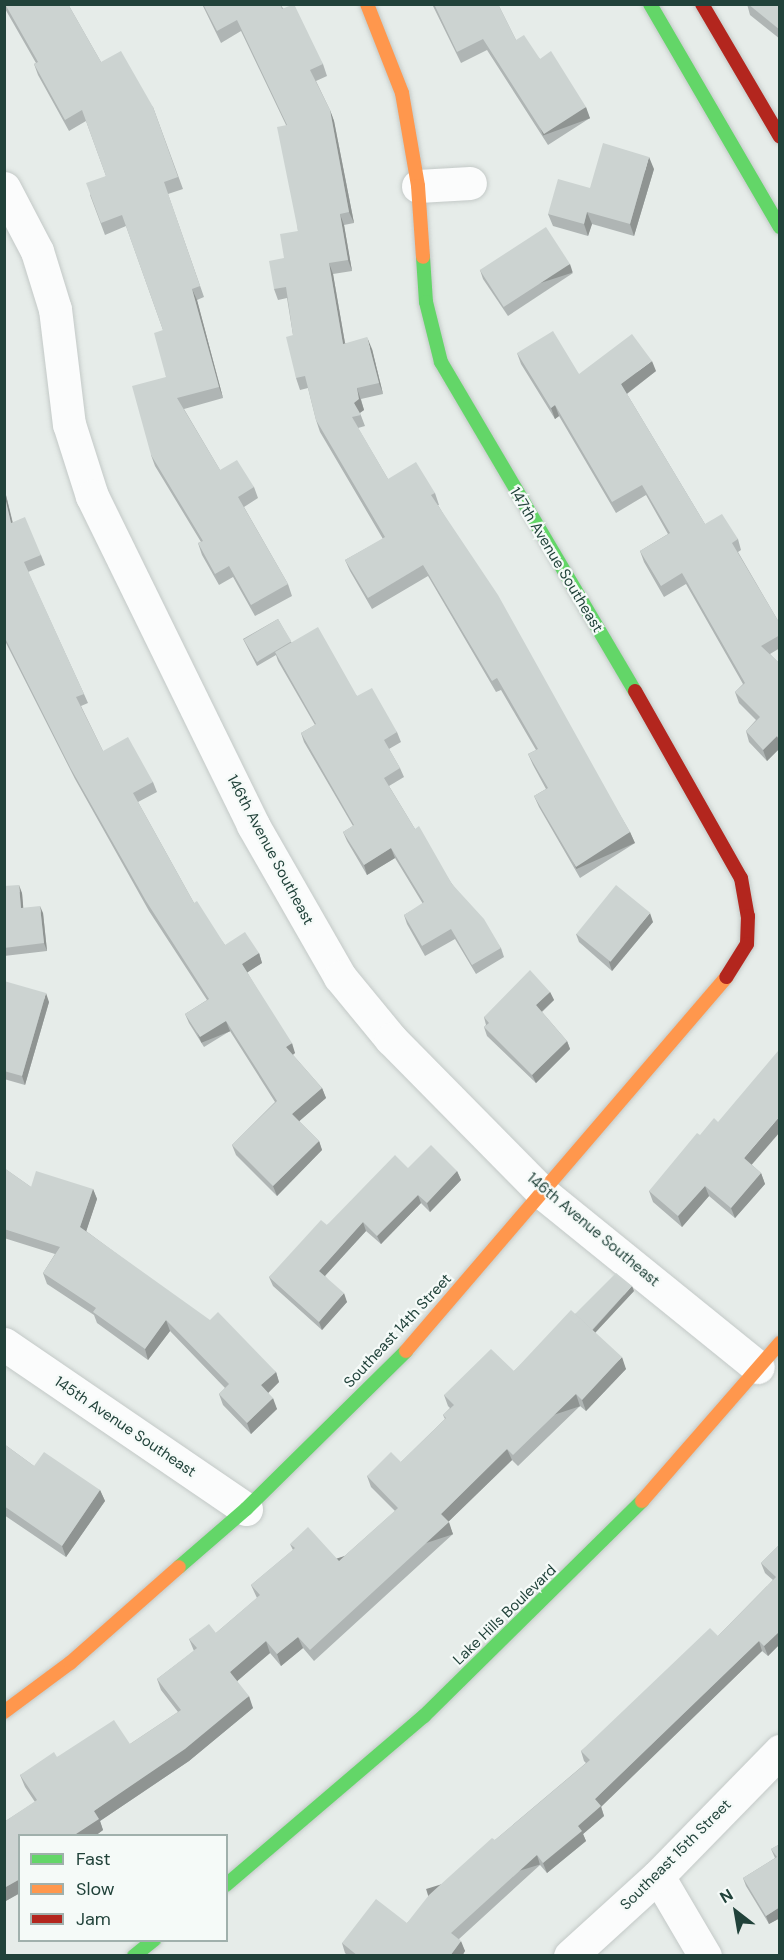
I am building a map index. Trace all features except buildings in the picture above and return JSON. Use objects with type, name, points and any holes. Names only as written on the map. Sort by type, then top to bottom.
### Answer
[{"type":"street","name":"147th Avenue Southeast","points":[[366,4],[402,93],[418,186],[426,302],[441,362],[720,836],[741,878],[748,916]]},
{"type":"street","points":[[650,4],[780,227]]},
{"type":"street","points":[[702,4],[780,138]]},
{"type":"street","points":[[418,186],[470,183]]},
{"type":"street","name":"146th Avenue Southeast","points":[[4,188],[37,251],[55,309],[69,424],[92,496],[254,825],[340,977],[391,1039],[544,1194],[759,1367]]},
{"type":"street","name":"Southeast 14th Street","points":[[4,1712],[70,1663],[246,1509],[406,1351],[544,1194],[736,966],[747,944],[748,916]]},
{"type":"street","name":"Lake Hills Boulevard","points":[[228,1883],[424,1716],[551,1594],[674,1468],[780,1343]]},
{"type":"street","name":"145th Avenue Southeast","points":[[4,1344],[246,1509]]},
{"type":"street","name":"Southeast 15th Street","points":[[570,1956],[658,1876],[780,1751]]},
{"type":"street","points":[[658,1876],[705,1956]]},
{"type":"street","points":[[134,1956],[153,1942]]},
{"type":"traffic: fast","points":[[650,4],[780,227]]},
{"type":"traffic: fast","points":[[423,257],[426,302],[441,362],[635,691]]},
{"type":"traffic: fast","points":[[179,1567],[246,1509],[406,1351]]},
{"type":"traffic: fast","points":[[228,1883],[424,1716],[642,1501]]},
{"type":"traffic: fast","points":[[134,1956],[152,1942]]},
{"type":"traffic: slow","points":[[367,4],[402,93],[418,186],[423,257]]},
{"type":"traffic: slow","points":[[406,1351],[726,977]]},
{"type":"traffic: slow","points":[[642,1501],[780,1343]]},
{"type":"traffic: slow","points":[[4,1712],[70,1663],[179,1567]]},
{"type":"traffic: jam","points":[[702,4],[780,137]]},
{"type":"traffic: jam","points":[[635,691],[741,878],[748,916],[747,944],[726,977]]}]
